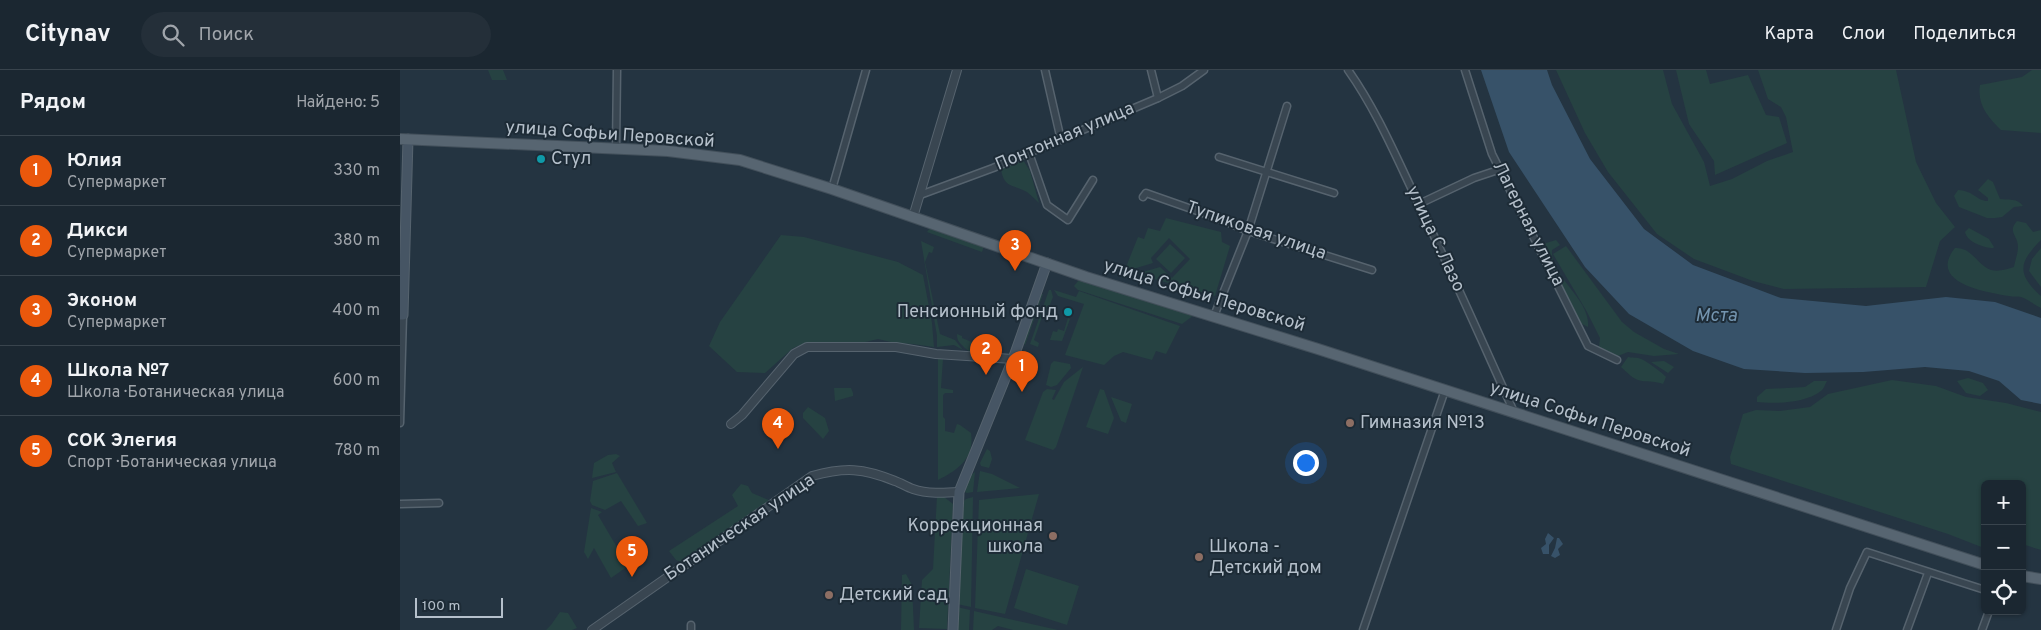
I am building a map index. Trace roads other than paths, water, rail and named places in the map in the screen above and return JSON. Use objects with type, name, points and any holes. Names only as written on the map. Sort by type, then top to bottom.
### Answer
[{"type":"main road","name":"улица Софьи Перовской","points":[[404,139],[674,151],[740,160],[832,188],[1047,263],[1981,564]]},
{"type":"main road","points":[[402,315],[404,139]]},
{"type":"main road","points":[[953,630],[959,492],[1013,359],[1047,263]]},
{"type":"main road","points":[[2026,577],[2041,579]]},
{"type":"street","points":[[616,149],[617,70]]},
{"type":"street","points":[[832,188],[866,70]]},
{"type":"street","points":[[913,217],[957,70]]},
{"type":"street","points":[[1044,70],[1061,140]]},
{"type":"street","points":[[1152,70],[1158,98]]},
{"type":"street","name":"Понтонная улица","points":[[920,195],[1061,140],[1158,98],[1182,86],[1204,70]]},
{"type":"street","name":"улица С.Лазо","points":[[1348,70],[1359,85],[1383,129],[1514,412]]},
{"type":"street","name":"Лагерная улица","points":[[1465,70],[1492,154],[1588,346],[1616,360]]},
{"type":"street","points":[[1214,316],[1248,232],[1287,106]]},
{"type":"street","points":[[1029,153],[1047,205],[1068,220],[1093,180]]},
{"type":"street","points":[[1219,157],[1265,173],[1334,193]]},
{"type":"street","points":[[1419,204],[1474,178],[1501,169]]},
{"type":"street","name":"Тупиковая улица","points":[[1143,197],[1146,193],[1220,219],[1248,232],[1372,270]]},
{"type":"street","points":[[400,423],[402,315]]},
{"type":"street","points":[[731,424],[742,415],[794,354],[807,347],[896,347],[936,354],[1013,359]]},
{"type":"street","points":[[1363,630],[1445,390]]},
{"type":"street","name":"Ботаническая улица","points":[[592,630],[599,627],[812,476],[836,470],[858,470],[897,481],[913,490],[939,493],[959,492]]},
{"type":"street","points":[[400,504],[439,503]]},
{"type":"street","points":[[1836,630],[1850,588],[1867,552],[1981,589]]},
{"type":"street","points":[[1906,630],[1928,573]]},
{"type":"street","points":[[1982,630],[1988,615]]},
{"type":"water","name":"Мста","points":[[1481,70],[1547,70],[1552,85],[1590,159],[1644,229],[1693,265],[1781,298],[1866,306],[1946,297],[1995,302],[2041,318],[2041,404],[2021,400],[1999,381],[1969,371],[1925,367],[1863,372],[1805,373],[1744,369],[1693,351],[1629,314],[1585,267],[1509,152]]},
{"type":"water","points":[[1548,533],[1554,538],[1549,545],[1549,554],[1543,554],[1541,548],[1546,544],[1545,539]]},
{"type":"water","points":[[1557,538],[1563,544],[1558,549],[1560,555],[1555,558],[1551,556]]},
{"type":"place","name":"Стул","points":[[541,159]]},
{"type":"place","name":"Эконом","points":[[1015,271]]},
{"type":"place","name":"Пенсионный фонд","points":[[1068,312]]},
{"type":"place","name":"Дикси","points":[[986,375]]},
{"type":"place","name":"Юлия","points":[[1022,392]]},
{"type":"place","name":"Гимназия №13","points":[[1350,423]]},
{"type":"place","name":"Школа №7","points":[[778,449]]},
{"type":"place","name":"Коррекционная школа","points":[[1053,536]]},
{"type":"place","name":"Школа - Детский дом","points":[[1199,557]]},
{"type":"place","name":"СОК Элегия","points":[[632,577]]},
{"type":"place","name":"Детский сад","points":[[829,595]]}]
